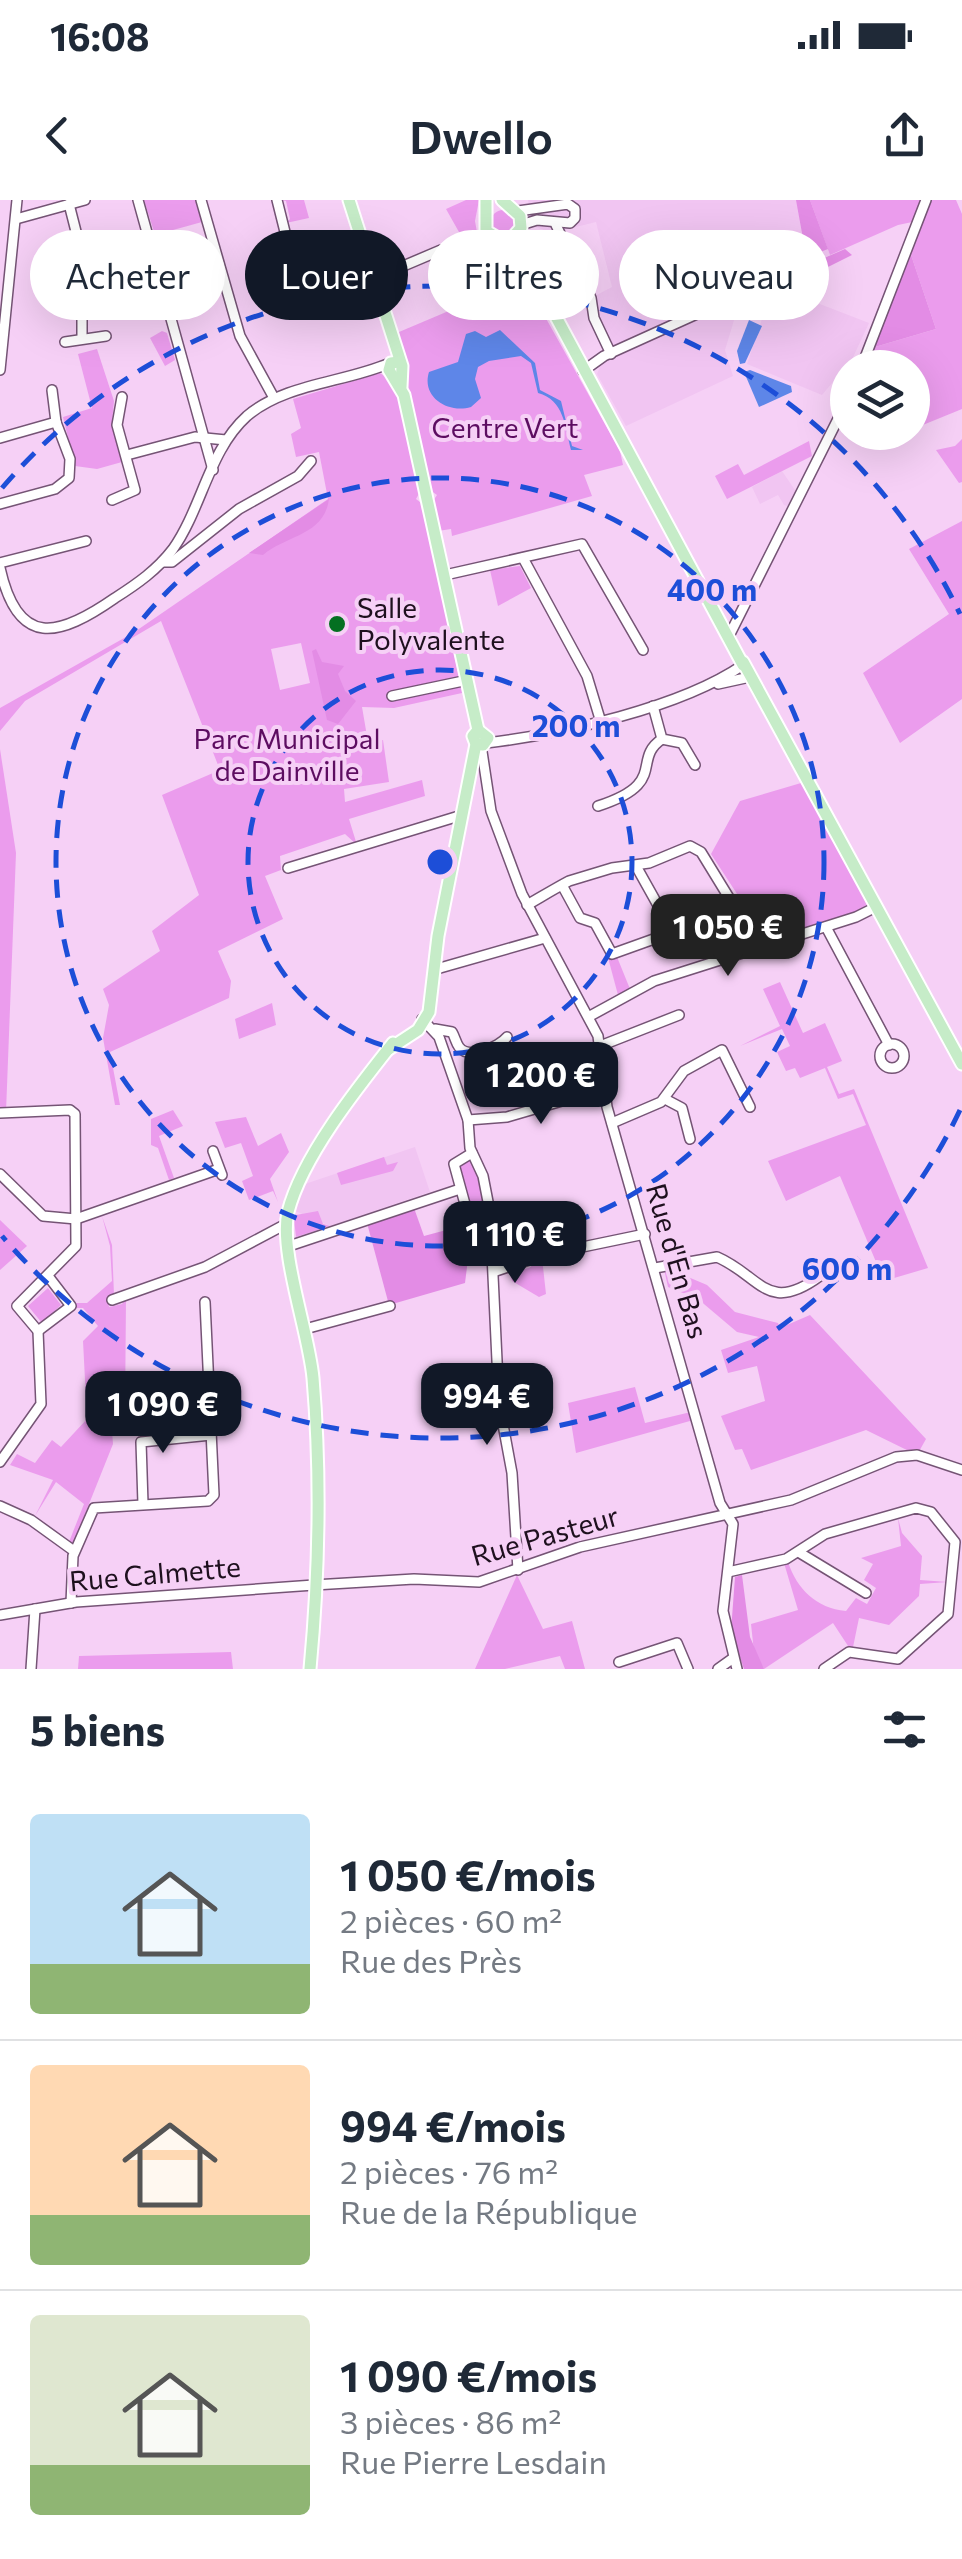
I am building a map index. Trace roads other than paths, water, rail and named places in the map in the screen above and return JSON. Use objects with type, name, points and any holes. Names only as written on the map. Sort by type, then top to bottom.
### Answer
[{"type":"main road","points":[[349,200],[359,230]]},
{"type":"main road","points":[[487,206],[509,205],[519,230]]},
{"type":"main road","points":[[310,1669],[315,1417],[305,1328],[286,1224],[308,1170],[364,1080],[389,1048],[428,1023],[459,816],[481,739],[384,320]]},
{"type":"main road","points":[[555,320],[962,1064]]},
{"type":"main road","points":[[557,320],[617,433]]},
{"type":"street","points":[[0,370],[17,200]]},
{"type":"street","points":[[16,219],[86,200]]},
{"type":"street","points":[[138,200],[212,470]]},
{"type":"street","points":[[201,200],[240,336],[274,398]]},
{"type":"street","points":[[277,200],[284,230]]},
{"type":"street","points":[[867,350],[926,200]]},
{"type":"street","points":[[69,204],[82,255],[82,336]]},
{"type":"street","points":[[509,205],[573,204],[573,222],[556,225],[537,220],[519,230]]},
{"type":"street","points":[[556,225],[607,355]]},
{"type":"street","points":[[586,371],[607,355],[683,320]]},
{"type":"street","points":[[65,342],[82,336],[106,336]]},
{"type":"street","points":[[573,352],[607,355]]},
{"type":"street","points":[[86,541],[0,566],[13,608],[31,626],[66,628],[162,562],[187,524],[226,440],[246,417],[274,398],[394,365]]},
{"type":"street","points":[[0,504],[55,489],[69,478],[70,458],[57,423],[52,390]]},
{"type":"street","points":[[112,500],[135,490],[117,425],[122,397]]},
{"type":"street","points":[[0,438],[57,423]]},
{"type":"street","points":[[725,632],[744,608],[830,435]]},
{"type":"street","points":[[127,455],[203,437],[226,440]]},
{"type":"street","points":[[162,562],[172,562],[252,501],[298,476],[311,462]]},
{"type":"street","points":[[187,524],[207,534]]},
{"type":"street","points":[[446,575],[585,545],[643,650]]},
{"type":"street","points":[[523,558],[587,676],[600,720]]},
{"type":"street","points":[[481,739],[504,739],[600,720],[653,706],[746,671]]},
{"type":"street","points":[[392,696],[468,680]]},
{"type":"street","points":[[653,706],[662,738]]},
{"type":"street","points":[[662,738],[686,746],[695,766]]},
{"type":"street","points":[[598,806],[637,790],[650,766],[652,748],[662,738]]},
{"type":"street","name":"Rue d'En Bas","points":[[481,739],[491,811],[528,906],[590,1016],[600,1046],[612,1123],[726,1512],[733,1524],[723,1611],[735,1664]]},
{"type":"street","points":[[288,868],[459,816]]},
{"type":"street","points":[[528,906],[562,884],[694,847],[731,901],[718,916],[612,954],[595,924],[580,918],[562,884]]},
{"type":"street","points":[[636,866],[669,924]]},
{"type":"street","points":[[590,1016],[654,982],[878,911]]},
{"type":"street","points":[[826,926],[889,1044]]},
{"type":"street","points":[[433,970],[545,938]]},
{"type":"street","points":[[600,1046],[679,1015]]},
{"type":"street","points":[[428,1023],[452,1032],[461,1050],[468,1053],[501,1044],[506,1037]]},
{"type":"street","points":[[428,1023],[468,1120],[472,1153],[483,1176],[490,1212],[496,1272],[499,1404],[512,1473],[518,1570]]},
{"type":"street","points":[[612,1123],[664,1099],[684,1071],[722,1050],[750,1107]]},
{"type":"street","points":[[468,1120],[507,1117],[604,1089]]},
{"type":"street","points":[[664,1099],[682,1108],[690,1138]]},
{"type":"street","points":[[0,1112],[73,1112],[76,1219],[76,1246],[16,1306],[38,1332],[40,1407],[0,1462]]},
{"type":"street","points":[[0,1174],[42,1216],[76,1219],[220,1172],[213,1151]]},
{"type":"street","points":[[472,1153],[454,1164],[460,1189],[468,1215],[490,1212]]},
{"type":"street","points":[[289,1246],[460,1189]]},
{"type":"street","points":[[112,1300],[205,1267],[286,1224]]},
{"type":"street","points":[[496,1272],[544,1255],[645,1234]]},
{"type":"street","points":[[655,1268],[717,1257],[765,1290],[781,1294],[820,1276]]},
{"type":"street","points":[[38,1332],[71,1306],[48,1276]]},
{"type":"street","points":[[71,1603],[74,1551],[94,1508],[208,1501],[214,1495],[204,1302]]},
{"type":"street","points":[[305,1328],[390,1306]]},
{"type":"street","points":[[143,1504],[140,1442],[211,1435]]},
{"type":"street","name":"Rue Pasteur","points":[[314,1585],[414,1579],[475,1583],[566,1551],[823,1490],[896,1457],[917,1455],[962,1470]]},
{"type":"street","points":[[0,1506],[31,1520],[74,1551]]},
{"type":"street","points":[[728,1572],[800,1553],[825,1534],[922,1508],[931,1512],[956,1542],[958,1577],[948,1614],[903,1657],[891,1661],[849,1652],[824,1669]]},
{"type":"street","points":[[800,1553],[866,1593]]},
{"type":"street","name":"Rue Calmette","points":[[0,1615],[71,1603],[314,1585]]},
{"type":"street","points":[[31,1669],[35,1608]]},
{"type":"street","points":[[620,1662],[677,1643],[688,1669]]},
{"type":"street","points":[[718,1669],[735,1664]]},
{"type":"water","points":[[749,320],[762,326],[745,363],[740,364],[737,351]]},
{"type":"water","points":[[500,330],[535,363],[540,390],[561,401],[572,446],[583,450],[571,450],[558,408],[538,393],[531,363],[521,356],[489,361],[478,367],[475,379],[481,398],[471,407],[445,406],[433,396],[429,372],[458,362],[466,334],[475,331],[486,337]]},
{"type":"water","points":[[750,370],[791,386],[792,392],[759,407],[744,372]]},
{"type":"waterway","points":[[512,1256],[531,1249]]},
{"type":"place","name":"Salle Polyvalente","points":[[337,624]]},
{"type":"park label","name":"Centre Vert","points":[[505,428]]},
{"type":"park label","name":"Parc Municipal de Dainville","points":[[287,755]]}]
